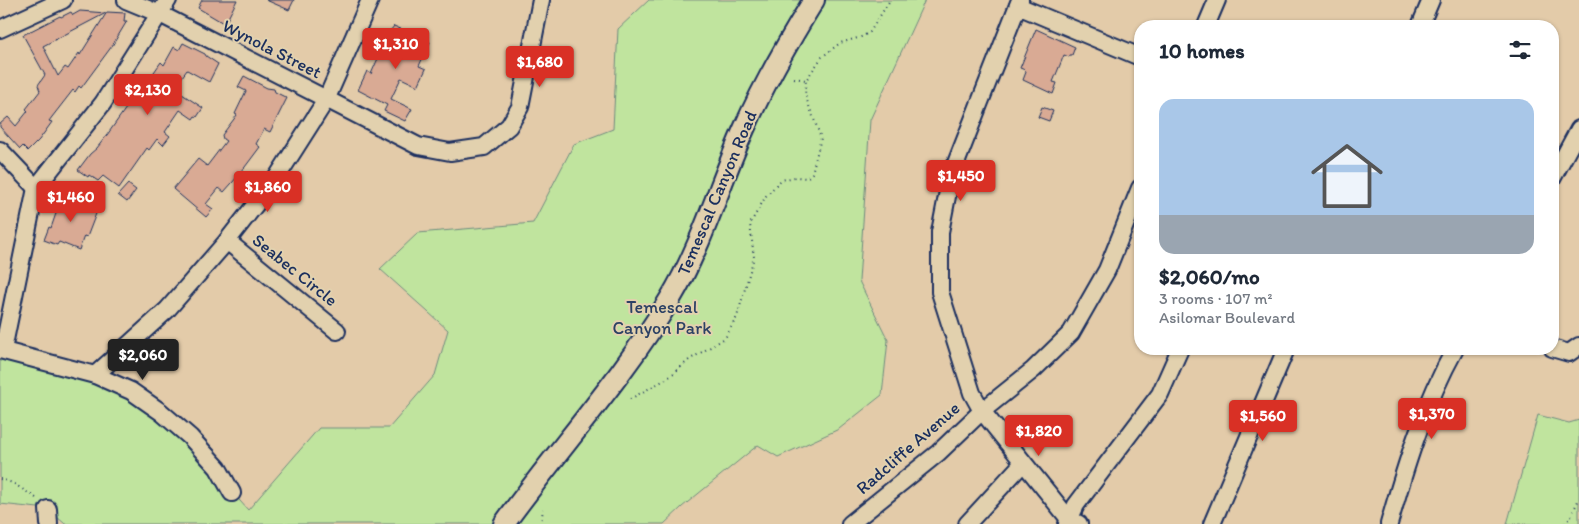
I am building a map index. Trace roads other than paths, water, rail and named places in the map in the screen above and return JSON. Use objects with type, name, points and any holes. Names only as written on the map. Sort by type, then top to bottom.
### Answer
[{"type":"main road","name":"Temescal Canyon Road","points":[[504,524],[593,411],[671,298],[698,244],[744,130],[765,84],[814,0]]},
{"type":"street","points":[[0,29],[63,0]]},
{"type":"street","name":"Wynola Street","points":[[126,0],[164,7],[326,100],[418,146],[450,152],[484,147],[509,126],[520,108],[541,0]]},
{"type":"street","points":[[95,375],[167,310],[227,240],[277,176],[326,100],[370,0]]},
{"type":"street","points":[[1209,20],[1217,0]]},
{"type":"street","points":[[1423,20],[1431,0]]},
{"type":"street","points":[[1019,3],[1134,54]]},
{"type":"street","name":"Radcliffe Avenue","points":[[850,524],[938,453],[982,411],[972,393],[940,292],[940,232],[951,176],[1019,3]]},
{"type":"street","points":[[164,7],[103,103],[36,188],[1,350],[95,375],[130,391],[161,412],[190,437],[218,468],[232,493]]},
{"type":"street","points":[[1559,166],[1579,129]]},
{"type":"street","points":[[0,150],[36,188]]},
{"type":"street","points":[[1072,522],[982,411],[1033,370],[1071,333],[1107,270],[1134,203]]},
{"type":"street","name":"Seabec Circle","points":[[227,240],[337,331]]},
{"type":"street","points":[[1559,350],[1569,353],[1579,346]]},
{"type":"street","points":[[1072,522],[1076,504],[1160,394],[1177,355]]},
{"type":"street","points":[[1212,524],[1283,355]]},
{"type":"street","points":[[1389,524],[1403,472],[1440,377],[1452,355]]},
{"type":"street","points":[[967,524],[1023,463]]},
{"type":"park label","name":"Temescal Canyon Park","points":[[662,317]]}]
